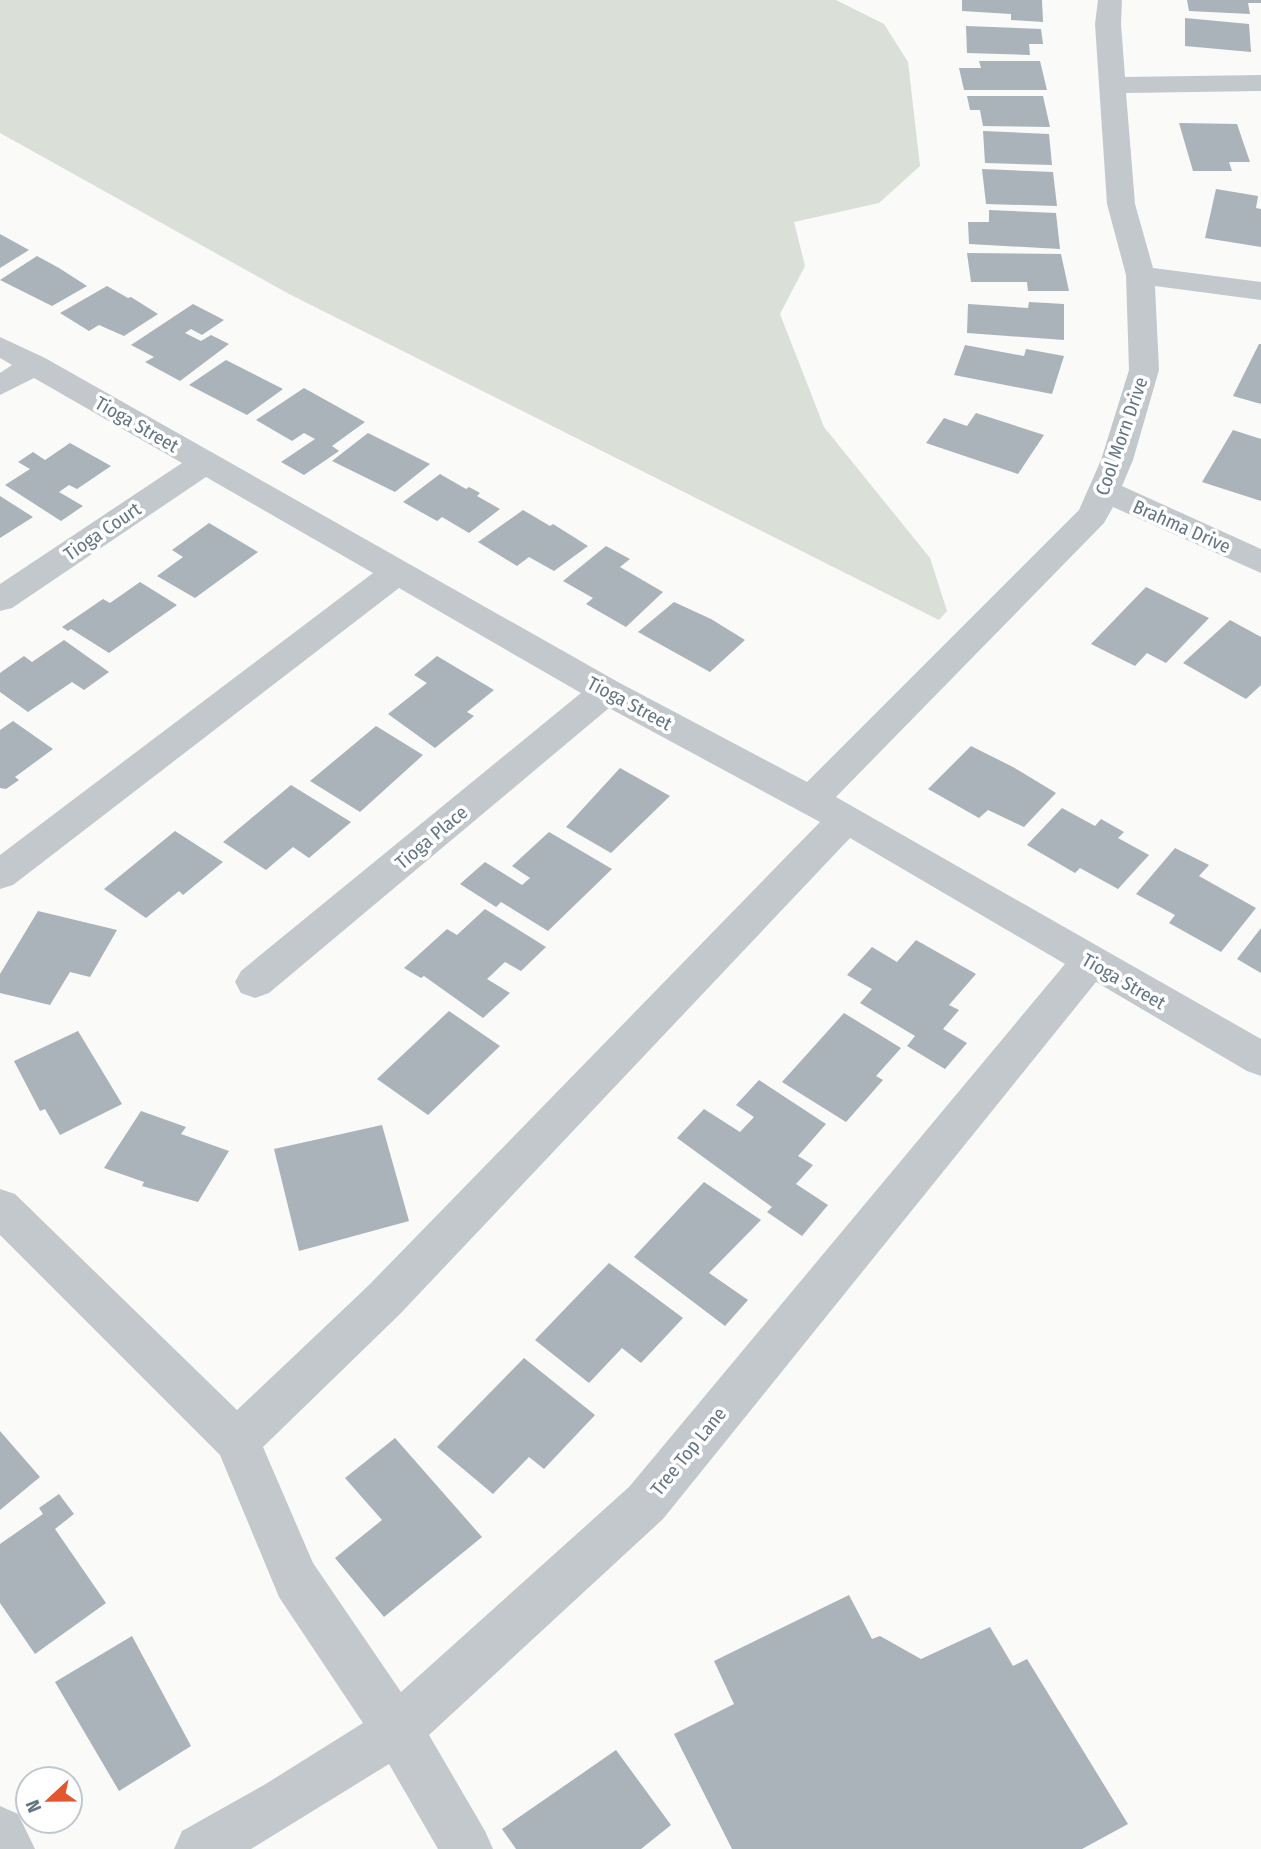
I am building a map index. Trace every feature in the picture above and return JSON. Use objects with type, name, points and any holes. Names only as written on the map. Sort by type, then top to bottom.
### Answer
[{"type":"street","name":"Cool Morn Drive","points":[[237,1441],[394,1290],[1093,515],[1117,460],[1144,370],[1140,275],[1121,204],[1112,85],[1110,0]]},
{"type":"street","points":[[1112,85],[1261,83]]},
{"type":"street","points":[[1140,275],[1261,291]]},
{"type":"street","name":"Tioga Street","points":[[0,346],[606,691],[828,809],[1261,1059]]},
{"type":"street","points":[[0,386],[34,365]]},
{"type":"street","name":"Tioga Court","points":[[0,600],[204,463]]},
{"type":"street","name":"Brahma Drive","points":[[1104,491],[1261,562]]},
{"type":"street","points":[[0,875],[397,572]]},
{"type":"street","name":"Tioga Place","points":[[255,982],[606,691]]},
{"type":"street","name":"Tree Top Lane","points":[[200,1849],[282,1802],[397,1730],[646,1503],[1090,962]]},
{"type":"street","points":[[0,1206],[237,1441],[296,1580],[397,1730],[467,1849]]},
{"type":"street","points":[[0,1832],[9,1849]]},
{"type":"shaded area","points":[[0,0],[836,0],[884,24],[908,62],[920,166],[879,203],[794,222],[805,266],[780,314],[824,427],[930,558],[947,611],[939,620],[289,294],[0,133]]},
{"type":"building","points":[[962,0],[1042,0],[1043,22],[1011,20],[1011,14],[962,11]]},
{"type":"building","points":[[1187,0],[1261,0],[1261,3],[1248,3],[1250,14],[1189,11]]},
{"type":"building","points":[[1185,18],[1249,24],[1251,52],[1185,46]]},
{"type":"building","points":[[966,26],[1041,29],[1043,44],[1029,44],[1030,55],[967,53]]},
{"type":"building","points":[[979,61],[1040,61],[1047,90],[964,90],[959,68],[981,68]]},
{"type":"building","points":[[967,96],[1043,96],[1050,127],[983,126],[980,110],[970,110]]},
{"type":"building","points":[[1179,123],[1237,124],[1250,162],[1229,162],[1232,171],[1193,171]]},
{"type":"building","points":[[983,131],[1049,134],[1052,165],[985,163]]},
{"type":"building","points":[[982,169],[1053,172],[1057,206],[986,204]]},
{"type":"building","points":[[1216,189],[1258,196],[1256,208],[1261,209],[1261,247],[1205,238]]},
{"type":"building","points":[[989,210],[1056,213],[1060,249],[969,244],[968,222],[989,222]]},
{"type":"building","points":[[0,234],[29,250],[0,268]]},
{"type":"building","points":[[967,253],[1061,254],[1069,291],[1028,291],[1027,282],[971,282]]},
{"type":"building","points":[[37,256],[87,286],[52,306],[0,280]]},
{"type":"building","points":[[107,286],[158,314],[124,336],[99,325],[89,331],[60,313]]},
{"type":"building","points":[[1029,302],[1064,304],[1064,340],[967,333],[968,304],[1028,308]]},
{"type":"building","points":[[193,304],[224,320],[202,335],[191,329],[185,333],[201,341],[211,335],[229,344],[180,381],[145,362],[154,357],[131,345]]},
{"type":"building","points":[[1261,344],[1261,404],[1233,396]]},
{"type":"building","points":[[965,345],[1024,356],[1026,349],[1064,356],[1052,394],[954,375]]},
{"type":"building","points":[[226,360],[283,389],[247,415],[189,385]]},
{"type":"building","points":[[304,388],[365,422],[332,446],[339,451],[304,475],[281,462],[315,439],[304,433],[292,441],[256,420]]},
{"type":"building","points":[[976,413],[1044,435],[1018,474],[926,443],[944,418],[967,426]]},
{"type":"building","points":[[1233,430],[1261,439],[1261,501],[1202,482]]},
{"type":"building","points":[[368,433],[430,464],[395,492],[332,461]]},
{"type":"building","points":[[70,443],[111,466],[77,489],[69,485],[59,492],[83,506],[61,521],[5,485],[30,469],[18,462],[33,452],[45,460]]},
{"type":"building","points":[[440,474],[466,489],[469,487],[480,493],[477,496],[500,509],[469,533],[442,517],[437,521],[403,502]]},
{"type":"building","points":[[0,496],[33,517],[0,538]]},
{"type":"building","points":[[523,510],[550,526],[553,524],[588,546],[554,571],[529,557],[517,566],[478,542]]},
{"type":"building","points":[[209,523],[258,552],[195,598],[157,576],[183,557],[172,550]]},
{"type":"building","points":[[606,546],[630,559],[620,567],[663,592],[626,627],[586,604],[593,598],[563,581]]},
{"type":"building","points":[[140,582],[177,605],[109,653],[71,629],[68,631],[62,627],[103,599],[110,603]]},
{"type":"building","points":[[1146,587],[1209,618],[1166,663],[1147,653],[1135,666],[1091,644]]},
{"type":"building","points":[[674,602],[711,619],[745,640],[710,672],[638,632]]},
{"type":"building","points":[[1230,620],[1261,637],[1261,685],[1246,699],[1183,663]]},
{"type":"building","points":[[64,640],[109,672],[84,690],[72,682],[28,712],[0,692],[0,673],[24,656],[32,662]]},
{"type":"building","points":[[437,656],[494,690],[467,712],[474,716],[435,748],[388,714],[427,683],[414,675]]},
{"type":"building","points":[[13,721],[53,749],[15,777],[19,780],[6,789],[0,788],[0,730]]},
{"type":"building","points":[[376,726],[423,755],[360,812],[310,781]]},
{"type":"building","points":[[971,746],[1056,793],[1024,827],[988,810],[979,818],[928,789]]},
{"type":"building","points":[[620,768],[670,796],[611,853],[566,827]]},
{"type":"building","points":[[291,785],[351,822],[309,858],[293,847],[266,870],[223,842]]},
{"type":"building","points":[[1062,808],[1095,826],[1101,819],[1124,832],[1118,838],[1149,855],[1118,889],[1080,868],[1075,873],[1027,845]]},
{"type":"building","points":[[175,831],[223,862],[183,895],[179,891],[146,918],[104,889]]},
{"type":"building","points":[[549,832],[612,869],[548,931],[501,902],[496,907],[460,884],[485,862],[522,885],[530,878],[512,866]]},
{"type":"building","points":[[1175,848],[1209,865],[1199,876],[1256,908],[1221,952],[1169,923],[1175,915],[1136,894]]},
{"type":"building","points":[[485,909],[546,947],[521,971],[505,962],[487,979],[510,993],[483,1018],[424,976],[421,978],[404,968],[447,929],[457,935]]},
{"type":"building","points":[[38,911],[117,930],[90,977],[70,972],[50,1005],[0,993],[0,974]]},
{"type":"building","points":[[1261,928],[1261,973],[1237,959]]},
{"type":"building","points":[[916,940],[976,974],[949,1005],[959,1010],[943,1029],[967,1043],[945,1069],[907,1046],[915,1036],[860,1003],[872,989],[847,975],[872,947],[897,962]]},
{"type":"building","points":[[449,1011],[500,1046],[428,1115],[377,1079]]},
{"type":"building","points":[[844,1013],[901,1048],[876,1076],[883,1080],[846,1122],[782,1082]]},
{"type":"building","points":[[78,1031],[122,1104],[60,1135],[45,1109],[40,1111],[14,1061]]},
{"type":"building","points":[[759,1080],[826,1124],[798,1156],[813,1165],[796,1184],[828,1205],[802,1236],[767,1212],[772,1207],[677,1138],[704,1109],[740,1132],[754,1117],[736,1105]]},
{"type":"building","points":[[141,1111],[186,1127],[181,1134],[229,1151],[198,1202],[142,1186],[144,1182],[104,1168]]},
{"type":"building","points":[[382,1125],[409,1221],[299,1251],[274,1149]]},
{"type":"building","points":[[704,1182],[761,1220],[709,1273],[748,1300],[725,1326],[634,1257]]},
{"type":"building","points":[[609,1263],[683,1318],[641,1363],[622,1348],[589,1383],[535,1340]]},
{"type":"building","points":[[524,1358],[595,1415],[544,1469],[529,1457],[493,1494],[437,1447]]},
{"type":"building","points":[[0,1431],[40,1477],[0,1510]]},
{"type":"building","points":[[395,1438],[482,1537],[384,1617],[335,1558],[382,1520],[345,1478]]},
{"type":"building","points":[[59,1494],[74,1514],[55,1529],[106,1603],[35,1654],[0,1603],[0,1544],[43,1514],[39,1508]]},
{"type":"building","points":[[849,1595],[872,1639],[880,1636],[921,1659],[990,1627],[1013,1666],[1027,1659],[1128,1824],[1082,1849],[732,1849],[674,1734],[734,1704],[714,1661]]},
{"type":"building","points":[[132,1636],[191,1746],[119,1791],[55,1682]]},
{"type":"building","points":[[616,1750],[671,1825],[641,1849],[516,1849],[502,1829]]}]
